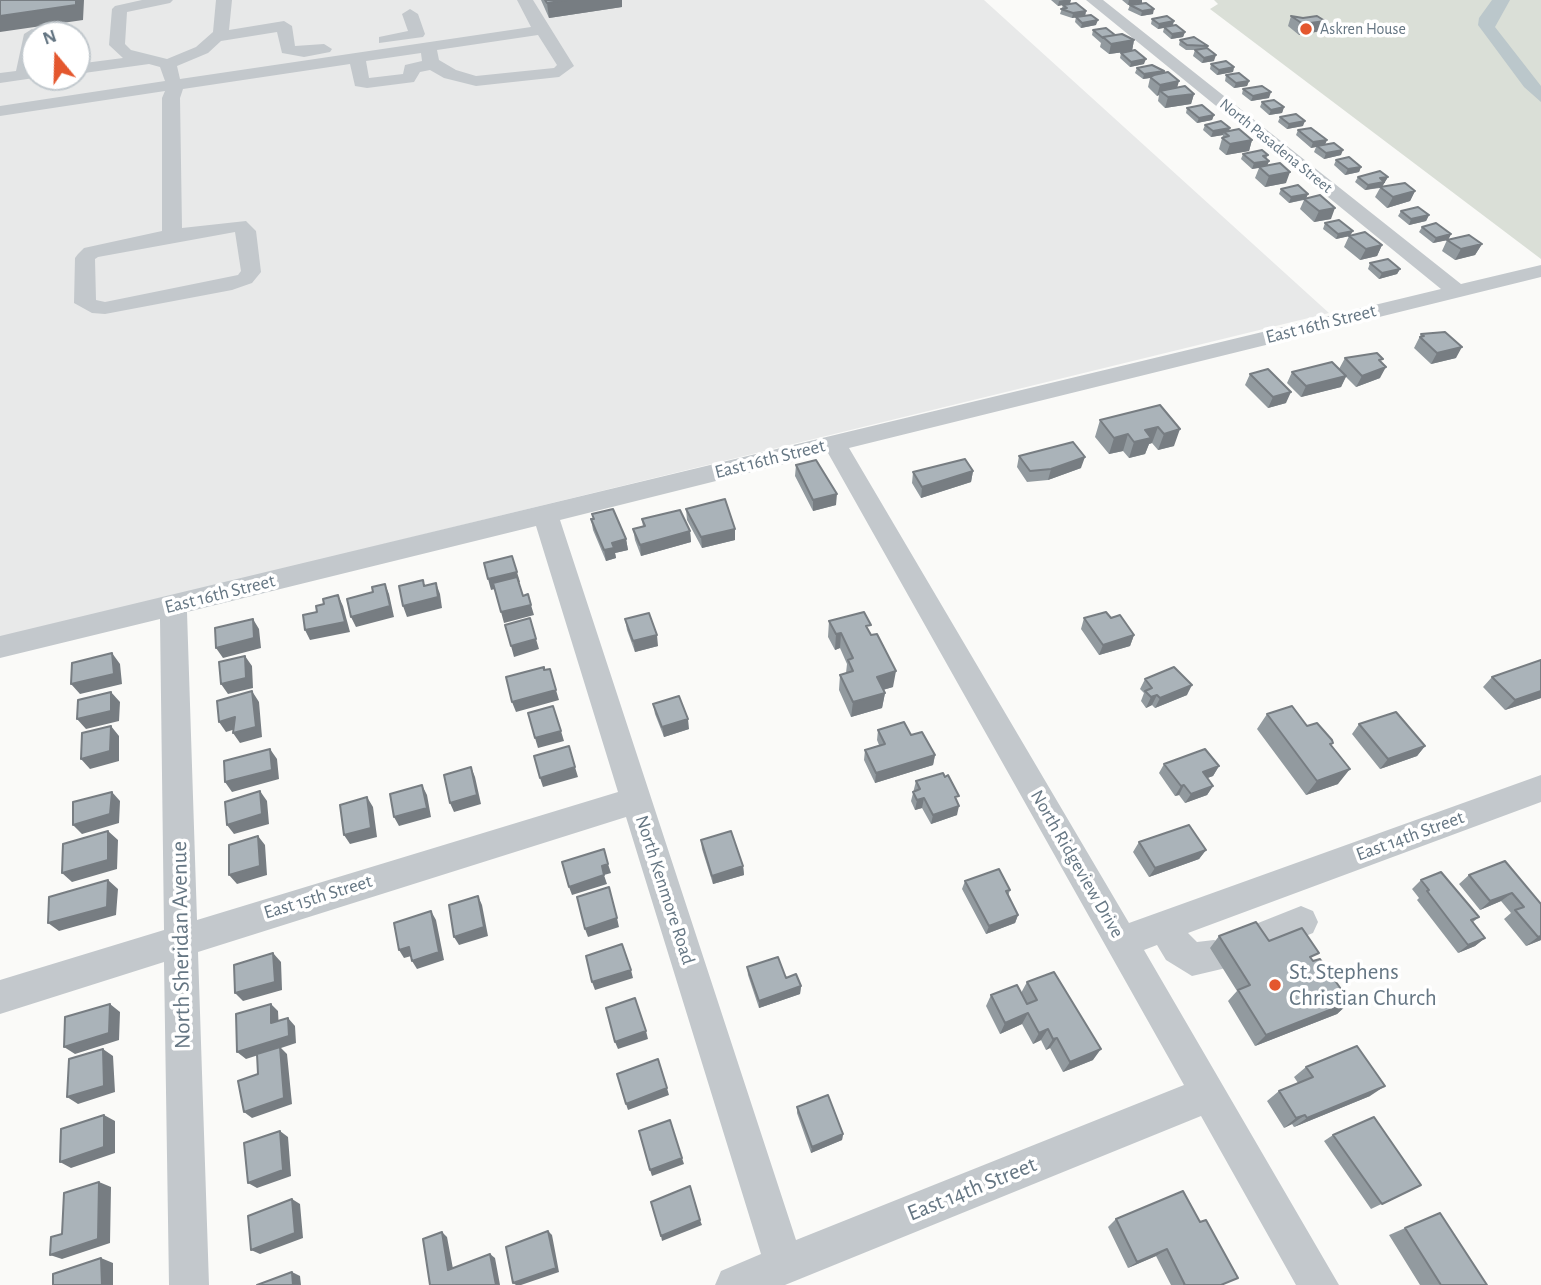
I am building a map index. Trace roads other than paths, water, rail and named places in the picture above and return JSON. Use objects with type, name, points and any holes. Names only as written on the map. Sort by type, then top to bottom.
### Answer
[{"type":"street","points":[[143,61],[125,54],[117,46],[118,13],[126,6],[165,0]]},
{"type":"street","points":[[218,37],[224,0]]},
{"type":"street","points":[[428,47],[433,64],[450,74],[488,82],[559,72],[566,66],[549,37],[541,30],[525,0]]},
{"type":"street","name":"North Pasadena Street","points":[[1094,0],[1457,291]]},
{"type":"street","points":[[91,67],[143,61],[168,64],[202,50],[218,37],[284,26],[288,50],[304,52],[413,36],[417,31],[410,14]]},
{"type":"street","points":[[0,111],[21,108],[15,122],[357,58],[541,30]]},
{"type":"street","points":[[357,58],[362,82],[367,83],[408,78],[412,75],[411,69],[433,64]]},
{"type":"street","points":[[168,64],[174,92],[172,235]]},
{"type":"street","points":[[0,78],[21,75]]},
{"type":"street","points":[[239,225],[246,231],[251,272],[245,279],[232,284],[105,308],[92,307],[85,303],[85,258],[91,252],[172,235],[239,225]]},
{"type":"street","name":"East 16th Street","points":[[0,647],[1541,271]]},
{"type":"street","name":"North Ridgeview Drive","points":[[834,443],[1319,1285]]},
{"type":"street","name":"North Kenmore Road","points":[[545,514],[784,1265]]},
{"type":"street","name":"North Sheridan Avenue","points":[[173,605],[189,1285]]},
{"type":"street","name":"East 14th Street","points":[[1121,942],[1541,788]]},
{"type":"street","name":"East 15th Street","points":[[0,997],[636,800]]},
{"type":"street","points":[[1250,942],[1301,922]]},
{"type":"street","points":[[1164,926],[1178,948],[1192,959],[1214,956]]},
{"type":"street","name":"East 14th Street","points":[[735,1285],[1209,1094]]},
{"type":"place","name":"Askren House","points":[[1306,29]]},
{"type":"place","name":"St. Stephens Christian Church","points":[[1275,985]]}]
